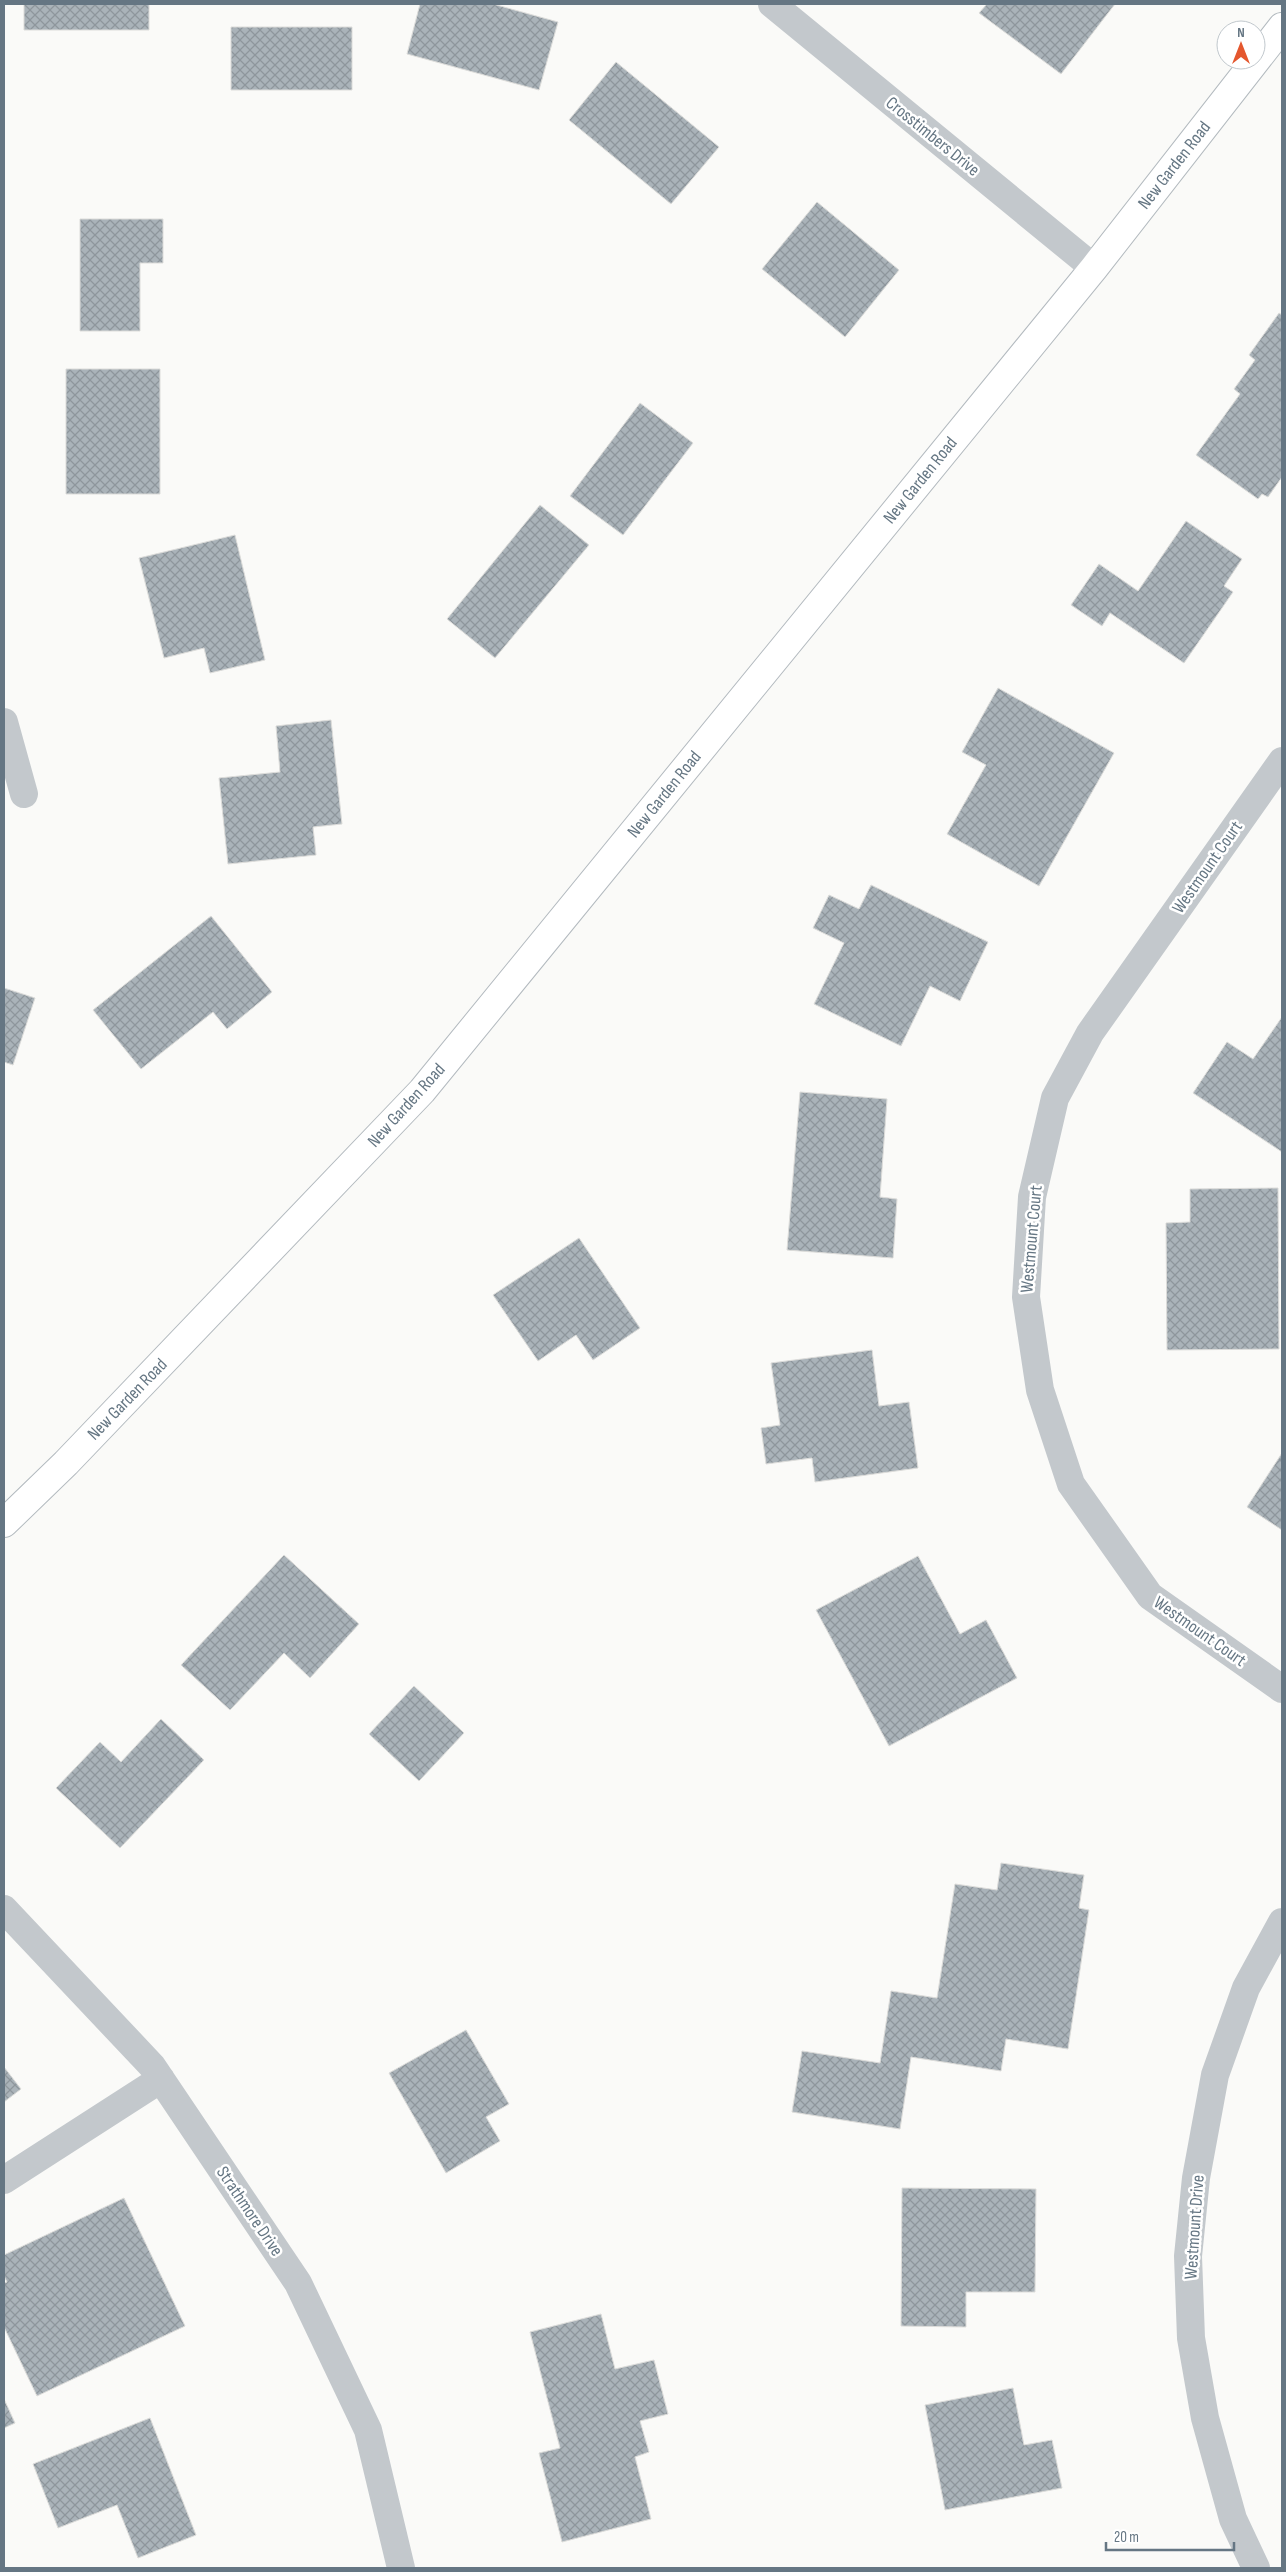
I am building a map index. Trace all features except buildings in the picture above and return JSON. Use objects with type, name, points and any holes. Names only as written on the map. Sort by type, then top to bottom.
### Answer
[{"type":"main road","name":"New Garden Road","points":[[4,1523],[66,1463],[422,1090],[1094,268],[1282,27]]},
{"type":"street","name":"Crosstimbers Drive","points":[[772,4],[1094,268]]},
{"type":"street","points":[[4,722],[24,794]]},
{"type":"street","name":"Westmount Court","points":[[1282,761],[1090,1033],[1055,1098],[1032,1197],[1026,1297],[1040,1390],[1071,1484],[1150,1596],[1282,1689]]},
{"type":"street","name":"Strathmore Drive","points":[[4,1909],[152,2066],[298,2283],[368,2430],[401,2568]]},
{"type":"street","name":"Westmount Drive","points":[[1256,2568],[1233,2519],[1205,2418],[1191,2338],[1188,2256],[1196,2178],[1216,2075],[1246,1988],[1282,1922]]},
{"type":"street","points":[[4,2180],[161,2079]]}]
